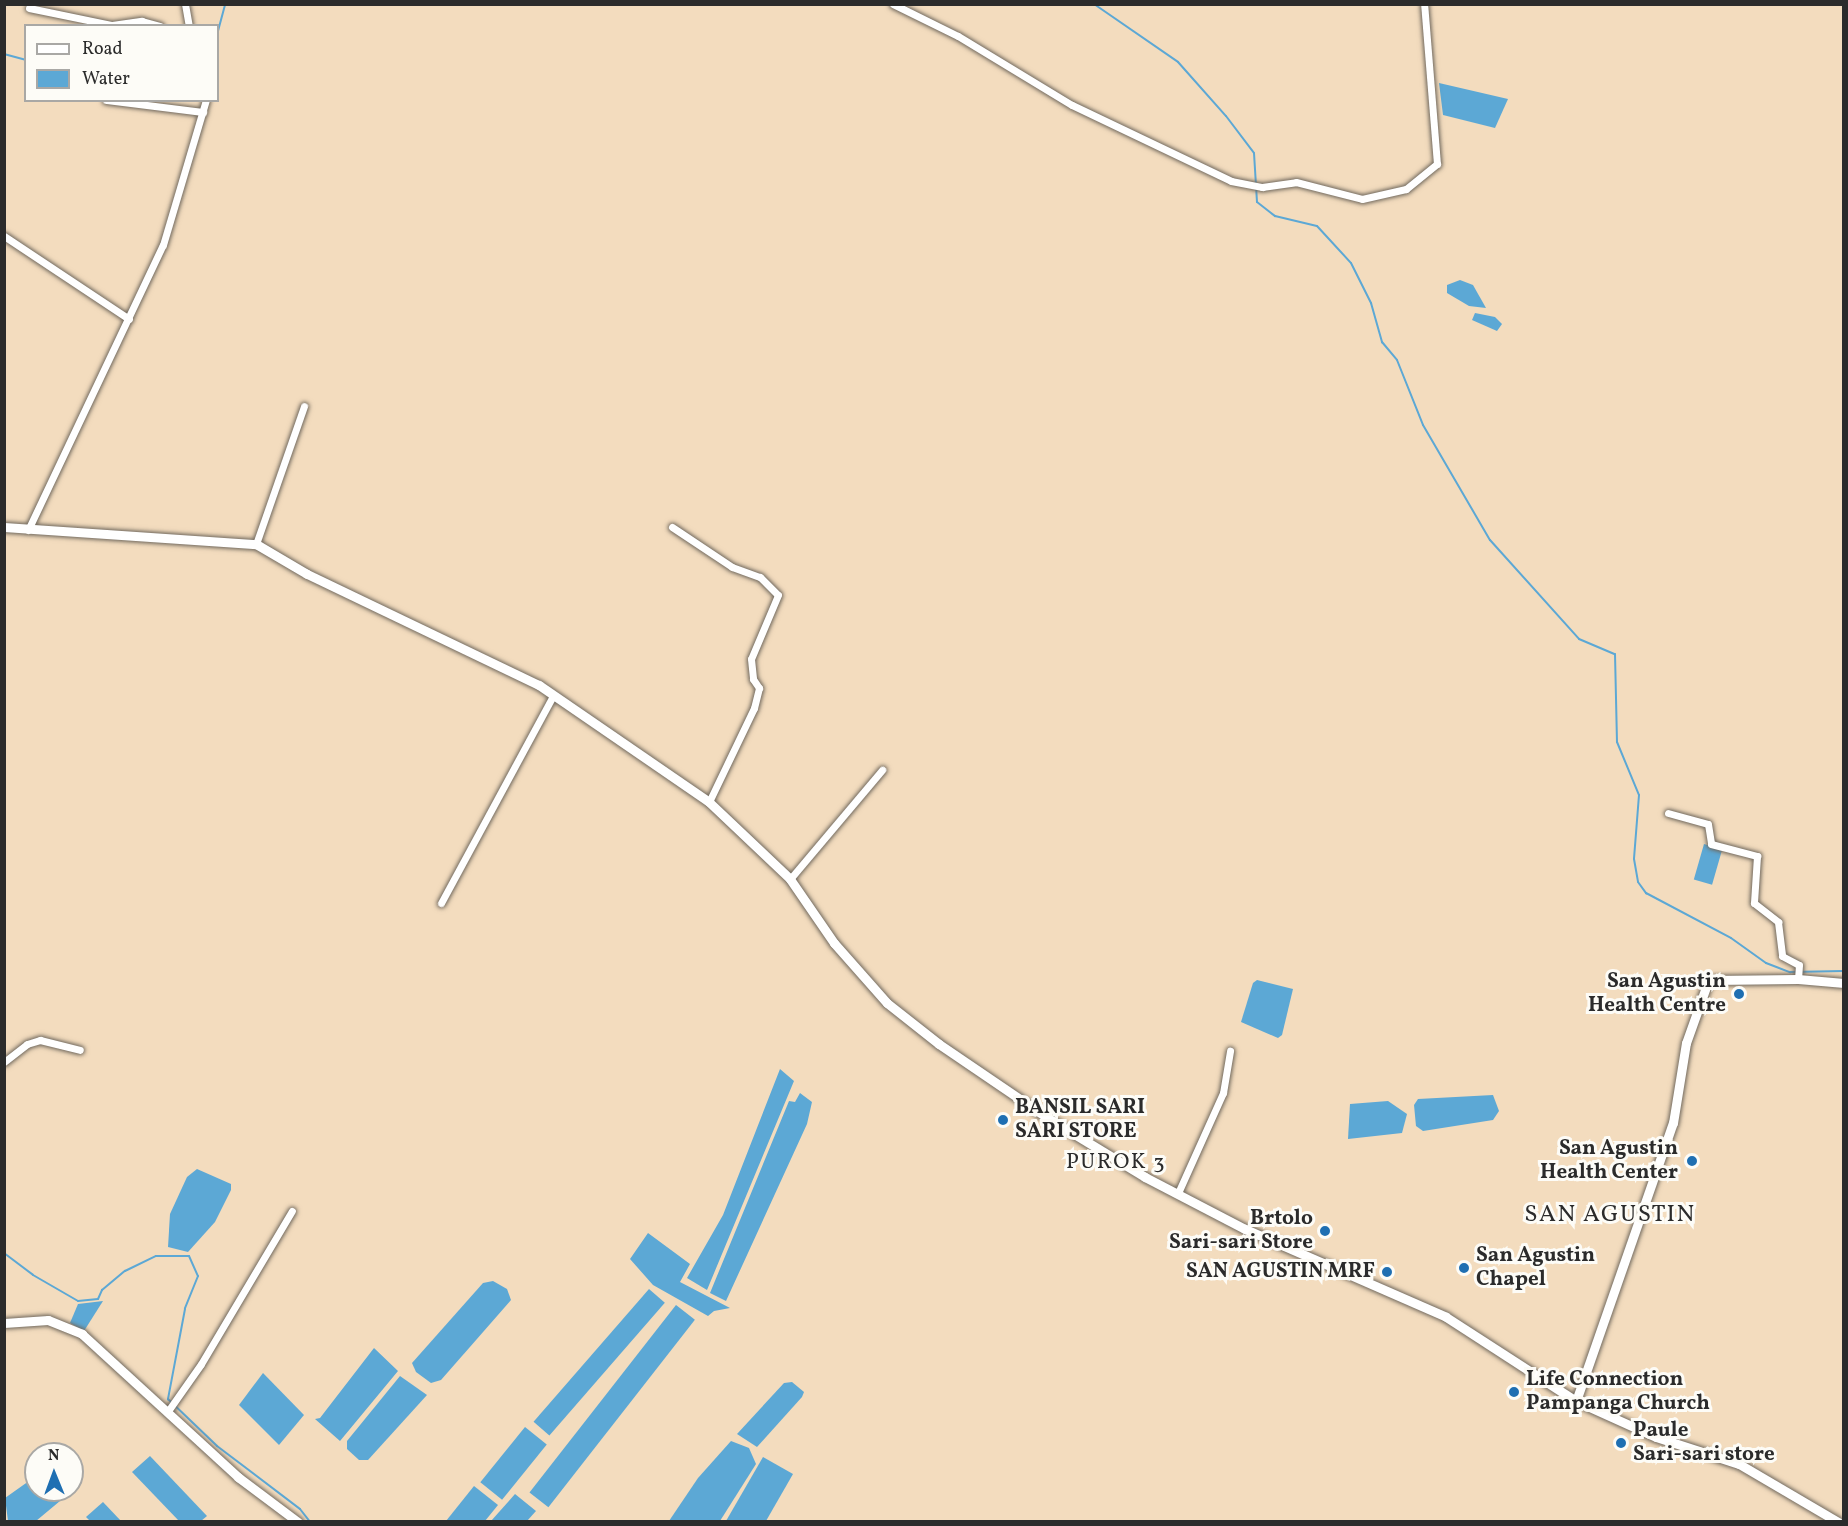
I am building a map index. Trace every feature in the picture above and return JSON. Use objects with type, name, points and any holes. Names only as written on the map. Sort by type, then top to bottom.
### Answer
[{"type":"street","points":[[185,4],[189,24]]},
{"type":"street","points":[[893,4],[958,36],[1072,105],[1249,186],[1263,187],[1296,182],[1362,199],[1406,189],[1432,172],[1438,150],[1424,4]]},
{"type":"street","points":[[29,8],[107,24]]},
{"type":"street","points":[[120,24],[142,21],[153,24]]},
{"type":"street","points":[[122,102],[203,112]]},
{"type":"street","points":[[28,530],[163,245],[206,102]]},
{"type":"street","points":[[4,236],[129,319]]},
{"type":"street","points":[[255,543],[304,406]]},
{"type":"street","points":[[4,527],[255,543],[307,574],[480,654],[553,696],[709,802],[790,879],[834,943],[887,1003],[939,1044],[1051,1120],[1178,1193],[1304,1256],[1446,1317],[1576,1401],[1656,1437],[1738,1464],[1838,1521]]},
{"type":"street","points":[[672,527],[732,567],[760,577],[778,595],[751,659],[753,679],[759,688],[754,708],[709,802]]},
{"type":"street","points":[[441,903],[553,696]]},
{"type":"street","points":[[790,879],[882,770]]},
{"type":"street","points":[[1668,813],[1708,824],[1711,844],[1757,856],[1754,903],[1778,922],[1782,957],[1799,965],[1798,979]]},
{"type":"street","points":[[1576,1401],[1673,1123],[1686,1043],[1707,984],[1712,980],[1798,979],[1844,983]]},
{"type":"street","points":[[4,1062],[27,1044],[40,1040],[80,1050]]},
{"type":"street","points":[[1178,1193],[1223,1093],[1230,1051]]},
{"type":"street","points":[[168,1411],[292,1211]]},
{"type":"street","points":[[4,1323],[48,1320],[69,1326],[104,1351],[238,1477],[298,1521]]},
{"type":"water","points":[[1439,83],[1508,99],[1495,128],[1443,115]]},
{"type":"water","points":[[1460,280],[1473,285],[1486,308],[1469,306],[1447,293],[1447,285]]},
{"type":"water","points":[[1475,313],[1495,317],[1502,324],[1497,331],[1472,320]]},
{"type":"water","points":[[1704,844],[1722,849],[1712,885],[1694,880]]},
{"type":"water","points":[[1257,980],[1293,989],[1282,1035],[1278,1038],[1241,1022],[1253,983]]},
{"type":"water","points":[[780,1069],[794,1081],[707,1290],[687,1278],[723,1215]]},
{"type":"water","points":[[800,1093],[812,1102],[807,1124],[726,1301],[710,1293],[789,1101],[795,1102]]},
{"type":"water","points":[[1493,1095],[1499,1111],[1493,1120],[1423,1131],[1416,1126],[1414,1105],[1418,1099]]},
{"type":"water","points":[[1388,1101],[1407,1114],[1402,1133],[1348,1139],[1350,1104]]},
{"type":"water","points":[[197,1169],[231,1184],[231,1190],[215,1222],[188,1252],[168,1247],[170,1214],[187,1177]]},
{"type":"water","points":[[648,1233],[690,1264],[680,1282],[730,1308],[714,1311],[708,1316],[653,1285],[630,1259]]},
{"type":"water","points":[[493,1281],[507,1289],[511,1300],[441,1380],[431,1383],[416,1372],[412,1363],[483,1283]]},
{"type":"water","points":[[649,1289],[665,1303],[549,1436],[534,1422]]},
{"type":"water","points":[[103,1301],[84,1331],[70,1323],[78,1304]]},
{"type":"water","points":[[676,1305],[695,1320],[548,1507],[529,1493]]},
{"type":"water","points":[[374,1348],[398,1371],[340,1441],[315,1419],[320,1418]]},
{"type":"water","points":[[263,1373],[304,1415],[279,1445],[239,1405]]},
{"type":"water","points":[[400,1376],[427,1395],[368,1460],[359,1460],[347,1449],[347,1441]]},
{"type":"water","points":[[792,1382],[804,1392],[802,1397],[757,1447],[737,1434],[784,1383]]},
{"type":"water","points":[[525,1427],[547,1445],[502,1500],[480,1482]]},
{"type":"water","points":[[731,1441],[749,1448],[756,1464],[720,1521],[669,1521],[698,1478]]},
{"type":"water","points":[[150,1456],[207,1516],[201,1521],[179,1521],[132,1472]]},
{"type":"water","points":[[763,1457],[793,1474],[766,1521],[726,1521]]},
{"type":"water","points":[[24,1485],[24,1502],[59,1502],[36,1521],[8,1521],[5,1498]]},
{"type":"water","points":[[474,1486],[498,1505],[485,1521],[446,1521]]},
{"type":"water","points":[[515,1494],[536,1511],[527,1521],[491,1521]]},
{"type":"water","points":[[103,1502],[121,1521],[90,1521],[86,1517]]},
{"type":"waterway","points":[[219,27],[225,4]]},
{"type":"waterway","points":[[696,4],[737,4]]},
{"type":"waterway","points":[[1094,4],[1178,62],[1226,116],[1254,153],[1257,202],[1275,216],[1317,226],[1351,263],[1371,303],[1382,342],[1397,360],[1423,425],[1490,540],[1579,639],[1615,654],[1617,742],[1639,795],[1634,859],[1638,882],[1646,893],[1731,938],[1766,963],[1790,972],[1844,971]]},
{"type":"waterway","points":[[4,54],[24,59]]},
{"type":"waterway","points":[[4,1253],[33,1275],[78,1301],[98,1299],[102,1290],[125,1271],[156,1256],[189,1256],[198,1276],[185,1309],[168,1399],[217,1446],[300,1509],[310,1522]]},
{"type":"place","name":"San Agustin Health Centre","points":[[1739,994]]},
{"type":"place","name":"BANSIL SARI SARI STORE","points":[[1003,1120]]},
{"type":"place","name":"San Agustin Health Center","points":[[1692,1161]]},
{"type":"place","name":"Brtolo Sari-sari Store","points":[[1325,1231]]},
{"type":"place","name":"San Agustin Chapel","points":[[1464,1268]]},
{"type":"place","name":"SAN AGUSTIN MRF","points":[[1387,1272]]},
{"type":"place","name":"Life Connection Pampanga Church","points":[[1514,1392]]},
{"type":"place","name":"Paule Sari-sari store","points":[[1621,1443]]},
{"type":"district","name":"PUROK 3","points":[[1116,1163]]},
{"type":"district","name":"SAN AGUSTIN","points":[[1610,1216]]}]
